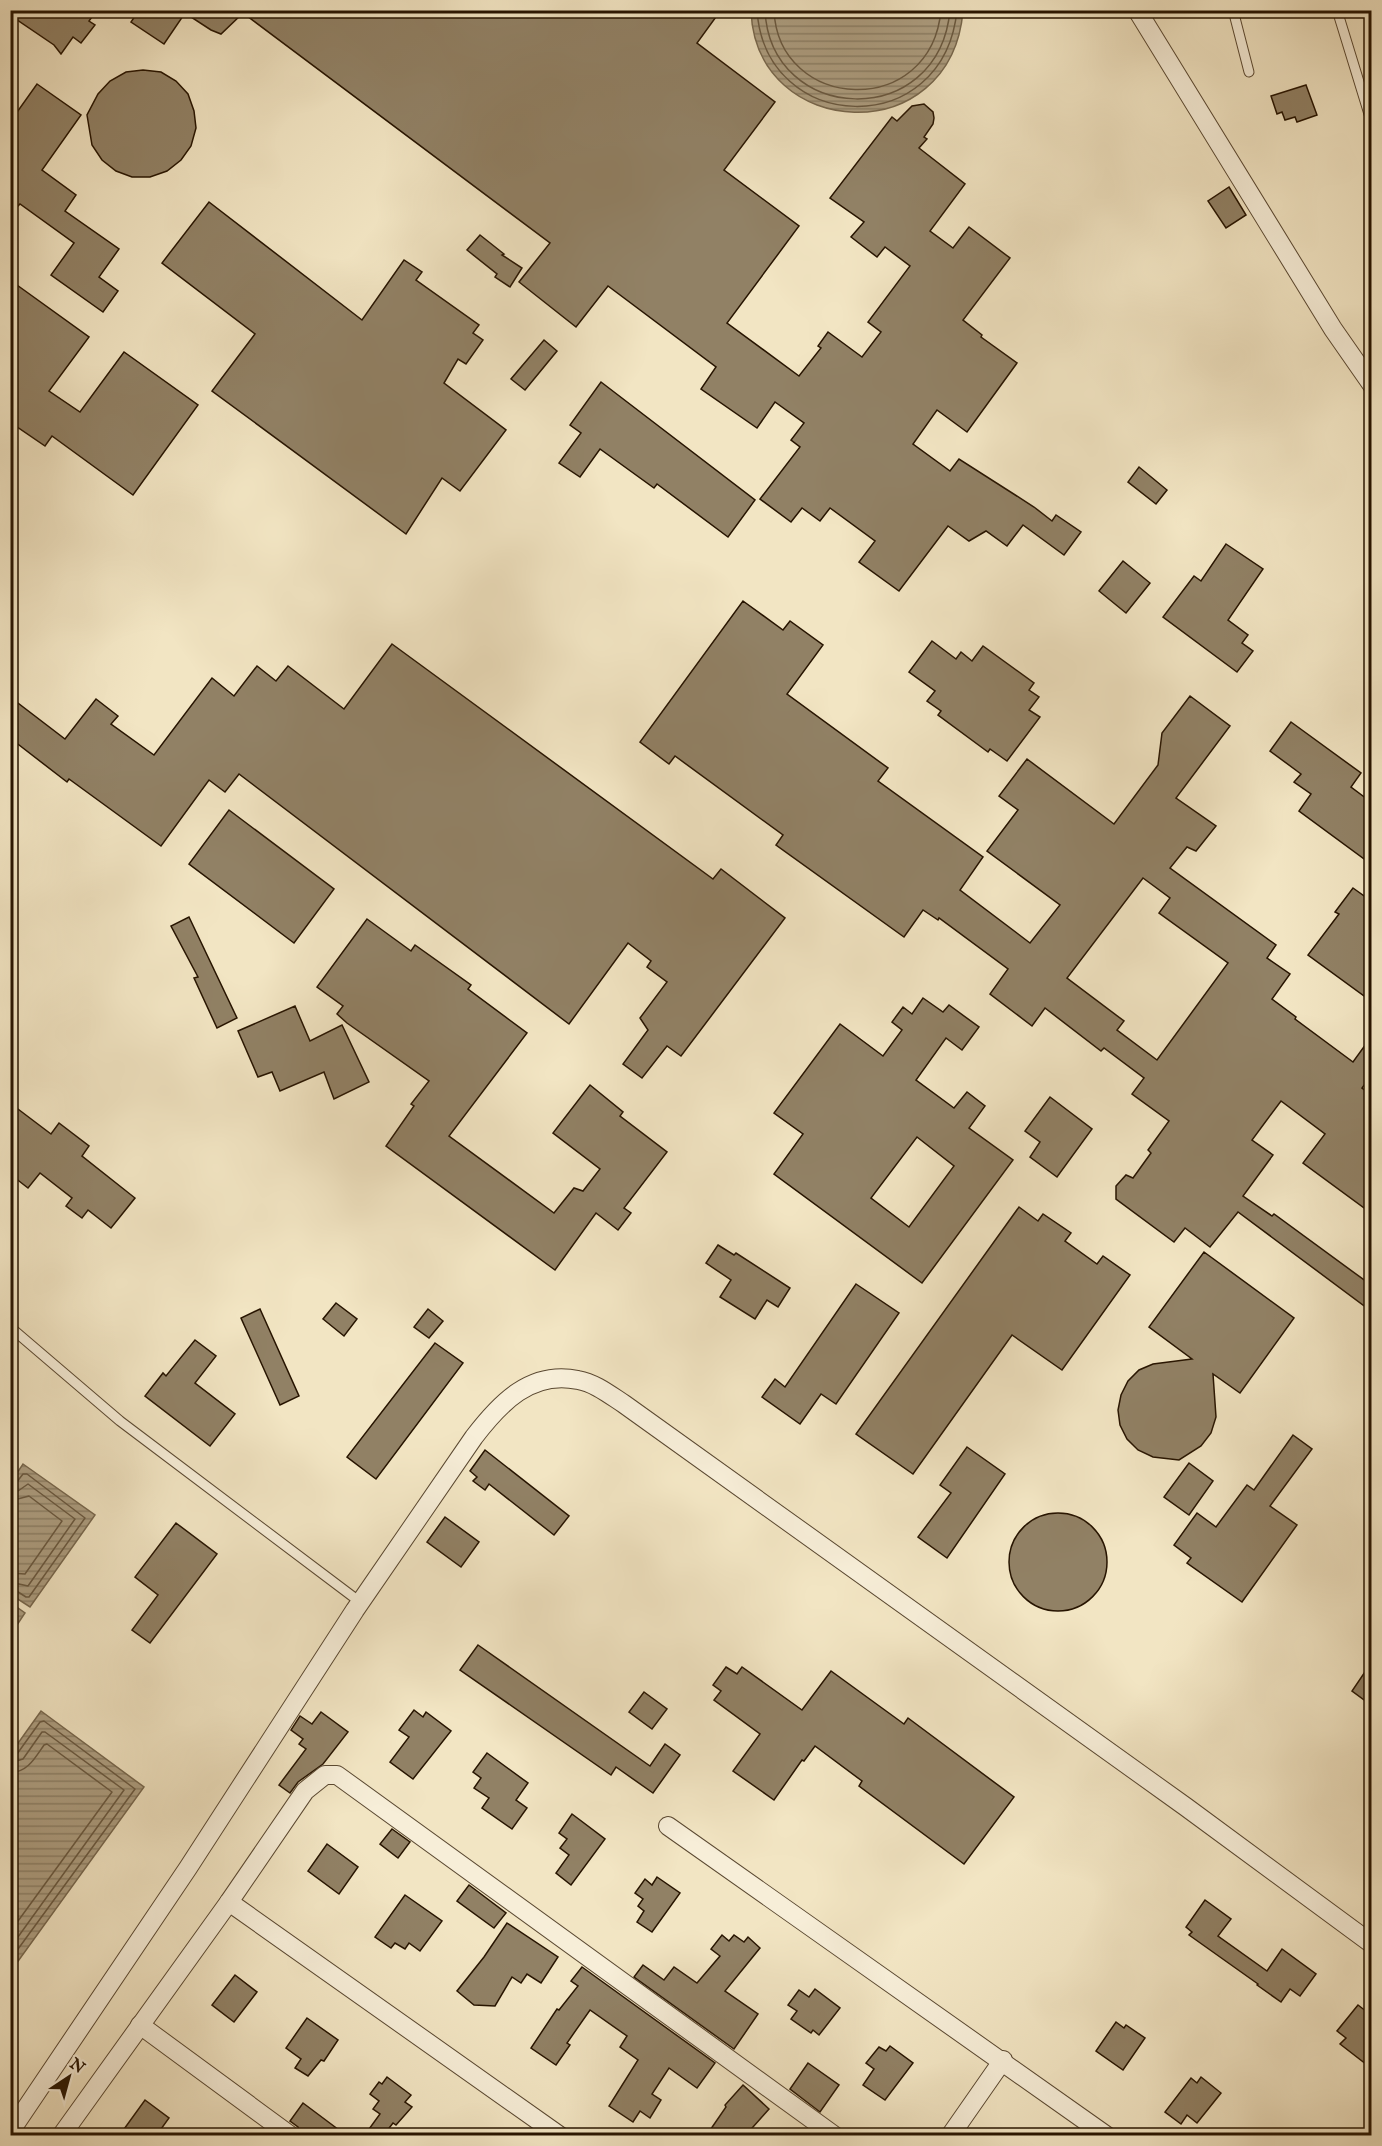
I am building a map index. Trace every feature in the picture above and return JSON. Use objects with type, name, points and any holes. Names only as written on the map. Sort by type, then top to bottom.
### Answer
[{"type":"street","points":[[1137,10],[1333,329],[1371,386]]},
{"type":"street","points":[[10,2132],[188,1868],[360,1602],[474,1437],[495,1409],[520,1390],[538,1381],[560,1378],[580,1380],[600,1388],[624,1404],[1186,1807],[1371,1944]]},
{"type":"street","points":[[61,2136],[230,1902],[305,1791],[325,1775],[337,1776],[835,2136]]},
{"type":"street","points":[[668,1826],[1003,2060],[1107,2136]]},
{"type":"street","points":[[230,1902],[560,2136]]},
{"type":"street","points":[[140,2025],[291,2136]]},
{"type":"street","points":[[950,2136],[1003,2060]]},
{"type":"lane","points":[[1233,10],[1250,72]]},
{"type":"lane","points":[[1337,10],[1371,124]]},
{"type":"lane","points":[[10,1327],[113,1415],[360,1602]]},
{"type":"water","points":[[751,10],[963,11],[951,57],[926,88],[892,107],[854,112],[817,105],[785,86],[761,54]]},
{"type":"water","points":[[23,1464],[95,1515],[30,1607],[10,1594],[11,1482]]},
{"type":"water","points":[[11,1603],[25,1613],[11,1634]]},
{"type":"water","points":[[41,1711],[144,1787],[11,1971],[11,1753]]},
{"type":"building","points":[[10,10],[97,10],[89,21],[95,25],[81,43],[73,37],[61,54],[54,45],[10,15]]},
{"type":"building","points":[[139,10],[721,10],[697,43],[775,102],[724,170],[799,226],[727,323],[799,376],[821,348],[818,346],[828,332],[862,357],[881,332],[868,322],[910,266],[885,247],[877,257],[851,237],[864,222],[830,198],[892,117],[897,121],[912,106],[924,104],[933,112],[934,118],[933,124],[924,137],[927,139],[919,148],[965,184],[930,231],[953,248],[969,227],[1010,258],[963,320],[982,335],[981,337],[1017,363],[967,432],[937,410],[913,444],[950,471],[959,459],[1052,521],[1056,515],[1081,532],[1064,555],[1023,525],[1007,546],[986,531],[969,541],[948,526],[899,591],[859,562],[875,541],[830,508],[820,521],[802,508],[791,522],[760,499],[800,447],[791,440],[804,423],[775,402],[757,428],[701,389],[716,367],[608,286],[576,327],[519,282],[550,243],[243,13],[221,34],[185,13],[164,44],[131,22]]},
{"type":"building","points":[[143,70],[161,72],[176,81],[188,94],[194,111],[196,128],[191,146],[181,160],[167,171],[150,177],[132,177],[116,171],[102,160],[92,145],[87,115],[98,94],[110,81],[126,72]]},
{"type":"building","points":[[37,84],[81,115],[42,170],[76,195],[65,211],[119,249],[99,277],[118,291],[103,312],[51,275],[74,243],[20,204],[10,214],[10,122]]},
{"type":"building","points":[[1306,85],[1317,115],[1297,122],[1295,117],[1285,120],[1282,112],[1277,114],[1271,96]]},
{"type":"building","points":[[1229,187],[1246,215],[1226,228],[1208,201]]},
{"type":"building","points":[[209,202],[362,320],[404,260],[422,272],[416,280],[479,325],[473,333],[483,340],[466,364],[458,359],[444,383],[506,430],[460,491],[442,478],[406,534],[212,391],[255,334],[162,263]]},
{"type":"building","points":[[480,235],[504,254],[502,255],[522,268],[510,287],[495,277],[497,274],[467,250]]},
{"type":"building","points":[[10,280],[89,337],[49,391],[80,412],[124,352],[198,405],[133,495],[52,436],[45,446],[10,422]]},
{"type":"building","points":[[544,340],[557,351],[525,390],[511,379]]},
{"type":"building","points":[[601,382],[755,500],[728,537],[657,484],[654,488],[600,449],[580,477],[559,463],[581,433],[570,425]]},
{"type":"building","points":[[1139,467],[1167,490],[1156,504],[1128,482]]},
{"type":"building","points":[[1226,544],[1263,569],[1228,620],[1248,635],[1242,643],[1253,651],[1237,672],[1163,617],[1194,576],[1201,581]]},
{"type":"building","points":[[1123,561],[1150,583],[1126,613],[1099,591]]},
{"type":"building","points":[[743,601],[783,630],[790,621],[823,645],[787,694],[888,768],[878,781],[983,857],[960,890],[1030,943],[1060,905],[987,851],[1018,810],[999,796],[1027,759],[1114,824],[1158,765],[1162,733],[1190,696],[1230,726],[1176,798],[1216,826],[1196,851],[1187,847],[1170,868],[1276,945],[1267,958],[1290,974],[1272,999],[1296,1017],[1295,1019],[1353,1062],[1371,1037],[1371,1076],[1362,1088],[1371,1095],[1371,1213],[1303,1163],[1325,1134],[1281,1101],[1252,1140],[1273,1155],[1243,1196],[1272,1216],[1274,1214],[1371,1285],[1371,1311],[1238,1212],[1210,1247],[1185,1228],[1174,1242],[1116,1199],[1116,1186],[1126,1175],[1133,1178],[1151,1153],[1148,1150],[1169,1121],[1132,1094],[1144,1078],[1104,1048],[1101,1051],[1045,1008],[1032,1026],[990,994],[1008,969],[939,918],[938,920],[923,910],[904,937],[776,845],[783,835],[675,756],[669,764],[640,742]],"holes":[[[1143,878],[1170,898],[1159,913],[1228,963],[1157,1060],[1117,1030],[1124,1021],[1067,978]]]},
{"type":"building","points":[[932,641],[956,659],[961,652],[972,661],[983,646],[1034,683],[1029,690],[1039,697],[1029,710],[1040,717],[1007,761],[990,749],[988,752],[938,715],[941,711],[927,701],[935,691],[909,672]]},
{"type":"building","points":[[392,644],[713,879],[721,869],[785,918],[681,1056],[667,1046],[642,1078],[623,1064],[648,1030],[640,1018],[667,982],[647,967],[651,961],[628,943],[569,1024],[239,774],[225,792],[209,780],[161,846],[69,779],[67,782],[10,738],[10,697],[65,739],[96,699],[118,716],[111,724],[154,755],[212,678],[234,696],[257,666],[276,681],[288,666],[344,709]]},
{"type":"building","points":[[1291,722],[1361,773],[1351,787],[1371,802],[1371,864],[1299,811],[1311,794],[1294,782],[1301,774],[1270,751]]},
{"type":"building","points":[[229,810],[334,889],[294,943],[189,864]]},
{"type":"building","points":[[1353,888],[1371,901],[1371,1001],[1308,955],[1339,914],[1335,912]]},
{"type":"building","points":[[189,917],[237,1018],[217,1028],[194,978],[198,977],[171,926]]},
{"type":"building","points":[[367,919],[411,951],[415,945],[471,985],[468,989],[527,1033],[449,1136],[554,1213],[574,1188],[583,1191],[600,1169],[553,1133],[590,1085],[623,1112],[620,1116],[667,1152],[624,1208],[631,1213],[618,1230],[596,1213],[555,1270],[386,1146],[414,1106],[411,1104],[429,1081],[347,1023],[337,1014],[343,1006],[317,987]]},
{"type":"building","points":[[923,998],[943,1012],[949,1005],[979,1027],[962,1050],[946,1038],[916,1080],[954,1108],[967,1092],[985,1106],[969,1128],[1013,1160],[922,1283],[774,1174],[803,1134],[774,1113],[840,1024],[883,1056],[902,1030],[892,1022],[903,1007],[912,1014]],"holes":[[[917,1137],[954,1166],[909,1227],[871,1198]]]},
{"type":"building","points":[[295,1006],[310,1041],[342,1025],[369,1082],[334,1099],[324,1072],[280,1091],[272,1072],[258,1077],[238,1031]]},
{"type":"building","points":[[1050,1097],[1092,1129],[1057,1177],[1030,1157],[1040,1142],[1025,1131]]},
{"type":"building","points":[[10,1103],[51,1134],[59,1123],[89,1146],[82,1156],[135,1198],[111,1228],[88,1210],[82,1218],[66,1206],[72,1198],[40,1173],[28,1188],[10,1174]]},
{"type":"building","points":[[1019,1207],[1038,1221],[1043,1214],[1071,1233],[1065,1241],[1097,1264],[1103,1256],[1130,1275],[1062,1370],[1012,1335],[913,1474],[856,1434]]},
{"type":"building","points":[[718,1245],[734,1255],[736,1253],[790,1288],[778,1307],[767,1300],[755,1319],[720,1297],[731,1280],[706,1263]]},
{"type":"building","points":[[1204,1252],[1294,1318],[1240,1393],[1213,1374],[1216,1417],[1211,1433],[1201,1446],[1179,1460],[1153,1457],[1138,1450],[1127,1439],[1120,1425],[1118,1410],[1121,1395],[1128,1381],[1139,1370],[1153,1364],[1192,1359],[1149,1327]]},
{"type":"building","points":[[856,1284],[899,1313],[836,1404],[821,1394],[800,1424],[762,1397],[775,1379],[785,1387]]},
{"type":"building","points":[[336,1303],[357,1319],[344,1336],[323,1319]]},
{"type":"building","points":[[260,1309],[299,1396],[280,1405],[241,1318]]},
{"type":"building","points":[[428,1309],[443,1321],[429,1338],[414,1327]]},
{"type":"building","points":[[195,1340],[216,1356],[195,1383],[235,1414],[210,1446],[145,1396],[163,1373],[166,1376]]},
{"type":"building","points":[[435,1343],[463,1363],[376,1479],[347,1457]]},
{"type":"building","points":[[1293,1435],[1312,1449],[1270,1506],[1297,1525],[1242,1602],[1187,1563],[1191,1558],[1174,1545],[1197,1513],[1216,1527],[1247,1485],[1254,1490]]},
{"type":"building","points":[[967,1447],[1005,1474],[947,1558],[918,1537],[951,1493],[940,1485]]},
{"type":"building","points":[[485,1450],[569,1516],[554,1535],[489,1484],[485,1490],[473,1481],[477,1477],[470,1471]]},
{"type":"building","points":[[1189,1463],[1213,1481],[1189,1515],[1164,1497]]},
{"type":"building","points":[[1058,1513],[1077,1517],[1093,1527],[1103,1543],[1107,1562],[1103,1581],[1093,1597],[1077,1607],[1058,1611],[1039,1607],[1023,1597],[1013,1581],[1009,1562],[1013,1543],[1023,1527],[1039,1517]]},
{"type":"building","points":[[445,1517],[479,1542],[461,1567],[427,1542]]},
{"type":"building","points":[[176,1523],[217,1554],[150,1643],[132,1630],[158,1595],[135,1577]]},
{"type":"building","points":[[478,1645],[650,1766],[665,1744],[680,1755],[653,1793],[616,1767],[611,1775],[460,1670]]},
{"type":"building","points":[[1371,1663],[1371,1705],[1352,1691]]},
{"type":"building","points":[[726,1667],[737,1674],[742,1667],[802,1710],[831,1671],[904,1724],[908,1718],[1014,1797],[964,1864],[859,1786],[862,1781],[815,1746],[804,1761],[802,1760],[774,1800],[733,1771],[760,1734],[714,1700],[721,1691],[713,1685]]},
{"type":"building","points":[[644,1692],[667,1709],[652,1729],[629,1712]]},
{"type":"building","points":[[414,1710],[423,1717],[426,1712],[451,1731],[413,1779],[390,1762],[409,1737],[399,1730]]},
{"type":"building","points":[[321,1712],[348,1732],[323,1764],[298,1782],[290,1793],[279,1785],[306,1749],[299,1744],[303,1739],[291,1730],[300,1716],[312,1724]]},
{"type":"building","points":[[487,1753],[528,1783],[516,1800],[527,1808],[512,1829],[482,1808],[489,1798],[474,1788],[481,1778],[473,1772]]},
{"type":"building","points":[[572,1814],[605,1839],[571,1885],[556,1873],[569,1855],[560,1848],[567,1839],[559,1833]]},
{"type":"building","points":[[392,1829],[410,1842],[398,1858],[380,1844]]},
{"type":"building","points":[[327,1844],[358,1867],[339,1894],[308,1871]]},
{"type":"building","points":[[657,1877],[680,1893],[652,1932],[637,1922],[644,1911],[638,1906],[643,1899],[635,1893],[645,1879],[652,1885]]},
{"type":"building","points":[[469,1885],[506,1913],[494,1928],[457,1901]]},
{"type":"building","points":[[405,1895],[442,1921],[420,1951],[409,1943],[405,1949],[395,1943],[391,1948],[375,1937]]},
{"type":"building","points":[[1205,1900],[1231,1919],[1218,1936],[1267,1971],[1282,1949],[1316,1974],[1300,1996],[1290,1989],[1281,2002],[1189,1935],[1192,1932],[1186,1927]]},
{"type":"building","points":[[507,1923],[558,1957],[541,1983],[527,1974],[521,1983],[512,1977],[495,2006],[474,2005],[457,1991]]},
{"type":"building","points":[[722,1935],[729,1941],[734,1935],[744,1942],[748,1937],[760,1948],[725,1991],[758,2014],[734,2049],[634,1977],[643,1965],[664,1980],[674,1967],[697,1983],[720,1956],[711,1949]]},
{"type":"building","points":[[582,1967],[715,2063],[697,2088],[669,2068],[652,2094],[661,2100],[650,2118],[640,2111],[633,2122],[609,2106],[638,2060],[620,2047],[627,2036],[590,2010],[567,2043],[570,2045],[556,2065],[531,2048],[557,2009],[559,2010],[578,1986],[571,1981]]},
{"type":"building","points":[[235,1975],[257,1992],[234,2022],[212,2005]]},
{"type":"building","points":[[815,1989],[840,2008],[819,2035],[813,2030],[811,2033],[791,2019],[797,2011],[788,2005],[799,1990],[809,1997]]},
{"type":"building","points":[[1358,2005],[1371,2015],[1371,2068],[1340,2044],[1346,2038],[1337,2031]]},
{"type":"building","points":[[307,2018],[338,2040],[324,2061],[321,2060],[308,2076],[295,2068],[301,2059],[286,2048]]},
{"type":"building","points":[[1116,2022],[1124,2028],[1126,2025],[1145,2038],[1123,2070],[1096,2051]]},
{"type":"building","points":[[890,2046],[913,2063],[885,2100],[863,2085],[874,2069],[866,2063],[879,2047],[886,2051]]},
{"type":"building","points":[[808,2063],[839,2085],[820,2112],[790,2089]]},
{"type":"building","points":[[387,2077],[411,2095],[405,2102],[412,2107],[396,2125],[393,2123],[383,2136],[364,2136],[380,2114],[373,2109],[379,2101],[370,2094],[379,2082],[382,2084]]},
{"type":"building","points":[[1201,2077],[1221,2093],[1197,2123],[1187,2115],[1181,2124],[1165,2112],[1191,2078],[1197,2083]]},
{"type":"building","points":[[743,2085],[769,2109],[745,2136],[706,2136],[726,2107],[725,2105]]},
{"type":"building","points":[[145,2100],[169,2118],[156,2136],[119,2136]]},
{"type":"building","points":[[303,2103],[347,2136],[302,2136],[298,2127],[290,2121]]}]
